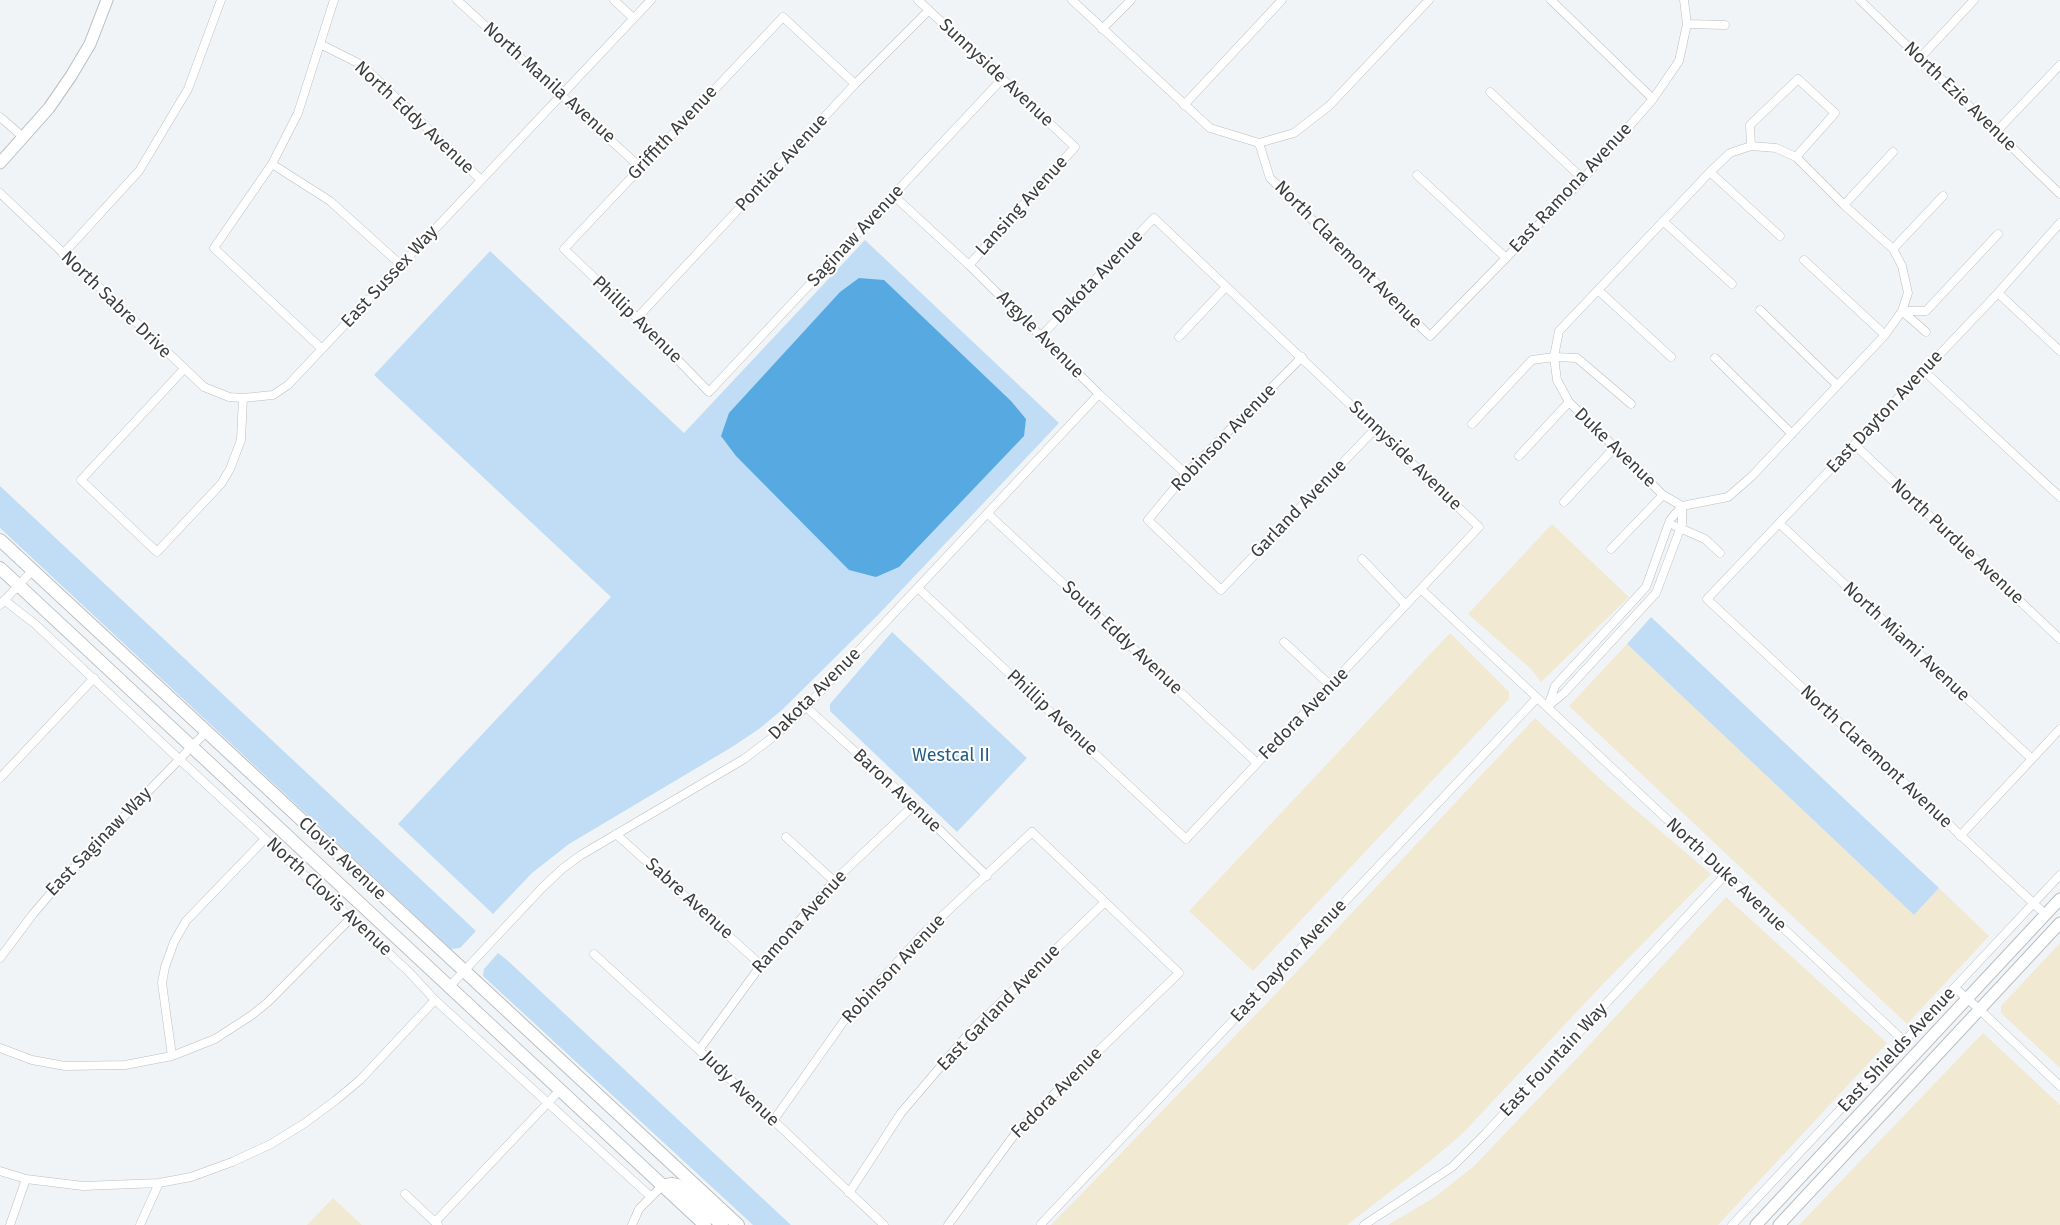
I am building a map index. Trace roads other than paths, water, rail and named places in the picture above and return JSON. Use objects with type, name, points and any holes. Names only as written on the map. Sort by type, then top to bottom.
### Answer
[{"type":"main road","points":[[0,163],[49,108],[71,76],[90,44],[107,0]]},
{"type":"main road","name":"Clovis Avenue","points":[[0,540],[685,1178],[738,1225]]},
{"type":"main road","name":"Clovis Avenue","points":[[0,568],[705,1225]]},
{"type":"main road","name":"East Shields Avenue","points":[[1756,1225],[2060,899]]},
{"type":"main road","name":"East Shields Avenue","points":[[1779,1225],[2060,923]]},
{"type":"main road","points":[[662,1186],[672,1184],[677,1186],[722,1225]]},
{"type":"street","points":[[63,254],[139,171],[188,89],[221,0]]},
{"type":"street","points":[[322,349],[214,248],[272,164],[298,113],[334,0]]},
{"type":"street","name":"North Manila Avenue","points":[[457,0],[640,167]]},
{"type":"street","points":[[614,0],[633,18]]},
{"type":"street","name":"East Sussex Way","points":[[243,398],[263,397],[282,390],[651,0]]},
{"type":"street","name":"Sunnyside Avenue","points":[[918,0],[1075,147]]},
{"type":"street","points":[[1072,0],[1210,128],[1259,143],[1294,133],[1329,106],[1429,0]]},
{"type":"street","points":[[1102,29],[1131,0]]},
{"type":"street","points":[[1184,105],[1282,0]]},
{"type":"street","points":[[1551,0],[1653,99]]},
{"type":"street","name":"East Ramona Avenue","points":[[1430,336],[1583,179],[1653,99],[1679,61],[1687,24],[1684,0]]},
{"type":"street","name":"North Ezie Avenue","points":[[1860,0],[2060,194]]},
{"type":"street","points":[[1920,58],[1974,0]]},
{"type":"street","name":"Pontiac Avenue","points":[[637,318],[855,84],[929,10]]},
{"type":"street","name":"Griffith Avenue","points":[[564,249],[783,17],[855,84]]},
{"type":"street","points":[[1687,24],[1725,25]]},
{"type":"street","name":"North Eddy Avenue","points":[[320,44],[362,66],[481,180]]},
{"type":"street","points":[[1997,131],[2060,64]]},
{"type":"street","name":"Saginaw Avenue","points":[[710,392],[1002,79]]},
{"type":"street","points":[[1752,146],[1750,125],[1798,79],[1835,113],[1796,157]]},
{"type":"street","points":[[1490,92],[1583,179]]},
{"type":"street","points":[[0,116],[23,137]]},
{"type":"street","name":"North Claremont Avenue","points":[[1259,143],[1270,178],[1430,336]]},
{"type":"street","name":"Duke Avenue","points":[[1752,146],[1776,148],[1796,157],[1893,249],[1902,266],[1908,293],[1902,312],[1885,335],[1751,477],[1728,497],[1682,506],[1663,494],[1569,402],[1556,380],[1554,356],[1559,331],[1730,153],[1752,146]]},
{"type":"street","name":"Lansing Avenue","points":[[969,265],[1075,147]]},
{"type":"street","points":[[1844,204],[1893,152]]},
{"type":"street","points":[[272,164],[330,202],[401,265]]},
{"type":"street","points":[[1710,172],[1780,236]]},
{"type":"street","points":[[1416,176],[1506,258]]},
{"type":"street","name":"North Sabre Drive","points":[[0,193],[204,387],[229,397],[243,398]]},
{"type":"street","name":"Argyle Avenue","points":[[894,196],[969,265],[1099,394],[1186,474]]},
{"type":"street","points":[[1893,249],[1943,196]]},
{"type":"street","name":"Sunnyside Avenue","points":[[1154,218],[1480,527],[1422,590]]},
{"type":"street","name":"Dakota Avenue","points":[[1041,336],[1154,218]]},
{"type":"street","points":[[1663,221],[1732,284]]},
{"type":"street","name":"East Dayton Avenue","points":[[1707,599],[1998,293],[2060,223]]},
{"type":"street","points":[[1902,312],[1926,311],[1998,234]]},
{"type":"street","name":"Phillip Avenue","points":[[564,249],[637,318],[710,392]]},
{"type":"street","points":[[1804,260],[1885,335]]},
{"type":"street","points":[[1179,337],[1226,287]]},
{"type":"street","points":[[1598,290],[1671,357]]},
{"type":"street","points":[[1998,293],[2060,351]]},
{"type":"street","points":[[1760,310],[1837,385]]},
{"type":"street","points":[[1902,312],[1926,332]]},
{"type":"street","points":[[1472,424],[1532,360],[1554,356],[1577,358],[1631,404]]},
{"type":"street","name":"Robinson Avenue","points":[[1148,520],[1186,474],[1302,357]]},
{"type":"street","points":[[1715,358],[1792,434]]},
{"type":"street","points":[[184,369],[80,480],[157,552],[221,484],[230,470],[240,440],[243,398]]},
{"type":"street","points":[[1924,371],[2060,497]]},
{"type":"street","name":"Dakota Avenue","points":[[449,987],[562,869],[616,834],[744,759],[777,734],[806,707],[1099,394]]},
{"type":"street","points":[[1519,456],[1569,402]]},
{"type":"street","name":"Garland Avenue","points":[[1148,520],[1221,590],[1376,428]]},
{"type":"street","name":"North Purdue Avenue","points":[[1855,445],[2060,639]]},
{"type":"street","points":[[1564,502],[1614,448]]},
{"type":"street","points":[[1611,549],[1663,494]]},
{"type":"street","points":[[1547,707],[1555,686],[1646,587],[1670,520],[1682,506]]},
{"type":"street","points":[[1547,707],[1564,694],[1656,593],[1682,524],[1682,506]]},
{"type":"street","name":"South Eddy Avenue","points":[[988,514],[1257,763]]},
{"type":"street","points":[[1669,524],[1705,539],[1720,553]]},
{"type":"street","name":"North Miami Avenue","points":[[1780,524],[2032,759]]},
{"type":"street","points":[[1362,559],[1406,605]]},
{"type":"street","points":[[2,603],[33,570]]},
{"type":"street","name":"Phillip Avenue","points":[[918,588],[1186,839]]},
{"type":"street","points":[[1422,590],[1537,698]]},
{"type":"street","name":"Fedora Avenue","points":[[1186,839],[1422,590]]},
{"type":"street","name":"North Claremont Avenue","points":[[1707,599],[2045,914]]},
{"type":"street","name":"North Clovis Avenue","points":[[2,603],[36,624],[409,972],[435,1000],[651,1197]]},
{"type":"street","points":[[1284,642],[1331,686]]},
{"type":"street","points":[[0,778],[94,678]]},
{"type":"street","name":"East Dayton Avenue","points":[[1041,1224],[1537,698]]},
{"type":"street","name":"North Duke Avenue","points":[[1537,698],[1905,1042]]},
{"type":"street","name":"Baron Avenue","points":[[806,707],[914,805],[986,876]]},
{"type":"street","points":[[1960,836],[2060,729]]},
{"type":"street","name":"East Saginaw Way","points":[[0,958],[32,914],[63,879],[206,732]]},
{"type":"street","name":"Ramona Avenue","points":[[699,1050],[760,964],[834,881],[914,805]]},
{"type":"street","name":"Robinson Avenue","points":[[773,1121],[844,1021],[922,935],[1032,832],[1105,902]]},
{"type":"street","name":"Sabre Avenue","points":[[616,834],[760,964]]},
{"type":"street","points":[[786,837],[834,881]]},
{"type":"street","points":[[172,1056],[162,983],[165,967],[174,942],[186,921],[265,839]]},
{"type":"street","name":"East Fountain Way","points":[[1364,1225],[1452,1166],[1491,1127],[1726,874]]},
{"type":"street","name":"East Shields Avenue","points":[[1732,1225],[2060,875]]},
{"type":"street","name":"Fedora Avenue","points":[[948,1225],[1015,1134],[1057,1090],[1180,973],[1105,902]]},
{"type":"street","name":"East Garland Avenue","points":[[849,1193],[901,1114],[970,1032],[1105,902]]},
{"type":"street","points":[[0,1048],[32,1060],[65,1066],[125,1065],[172,1056],[214,1039],[252,1015],[268,1002],[351,918]]},
{"type":"street","name":"Judy Avenue","points":[[594,954],[699,1050],[884,1225]]},
{"type":"street","points":[[1955,988],[2060,1086]]},
{"type":"street","points":[[0,1171],[26,1179],[83,1186],[159,1183],[191,1177],[232,1162],[271,1144],[305,1123],[336,1100],[360,1080],[435,1000]]},
{"type":"street","points":[[405,1194],[437,1224],[560,1090]]},
{"type":"street","points":[[10,1225],[26,1179]]},
{"type":"street","points":[[140,1225],[159,1183]]},
{"type":"street","points":[[632,1225],[636,1214],[662,1186]]},
{"type":"water","points":[[859,278],[884,280],[1011,401],[1026,419],[1024,436],[899,567],[876,577],[849,570],[736,456],[721,436],[729,413],[840,292]]},
{"type":"park label","name":"Westcal II","points":[[951,756]]}]
